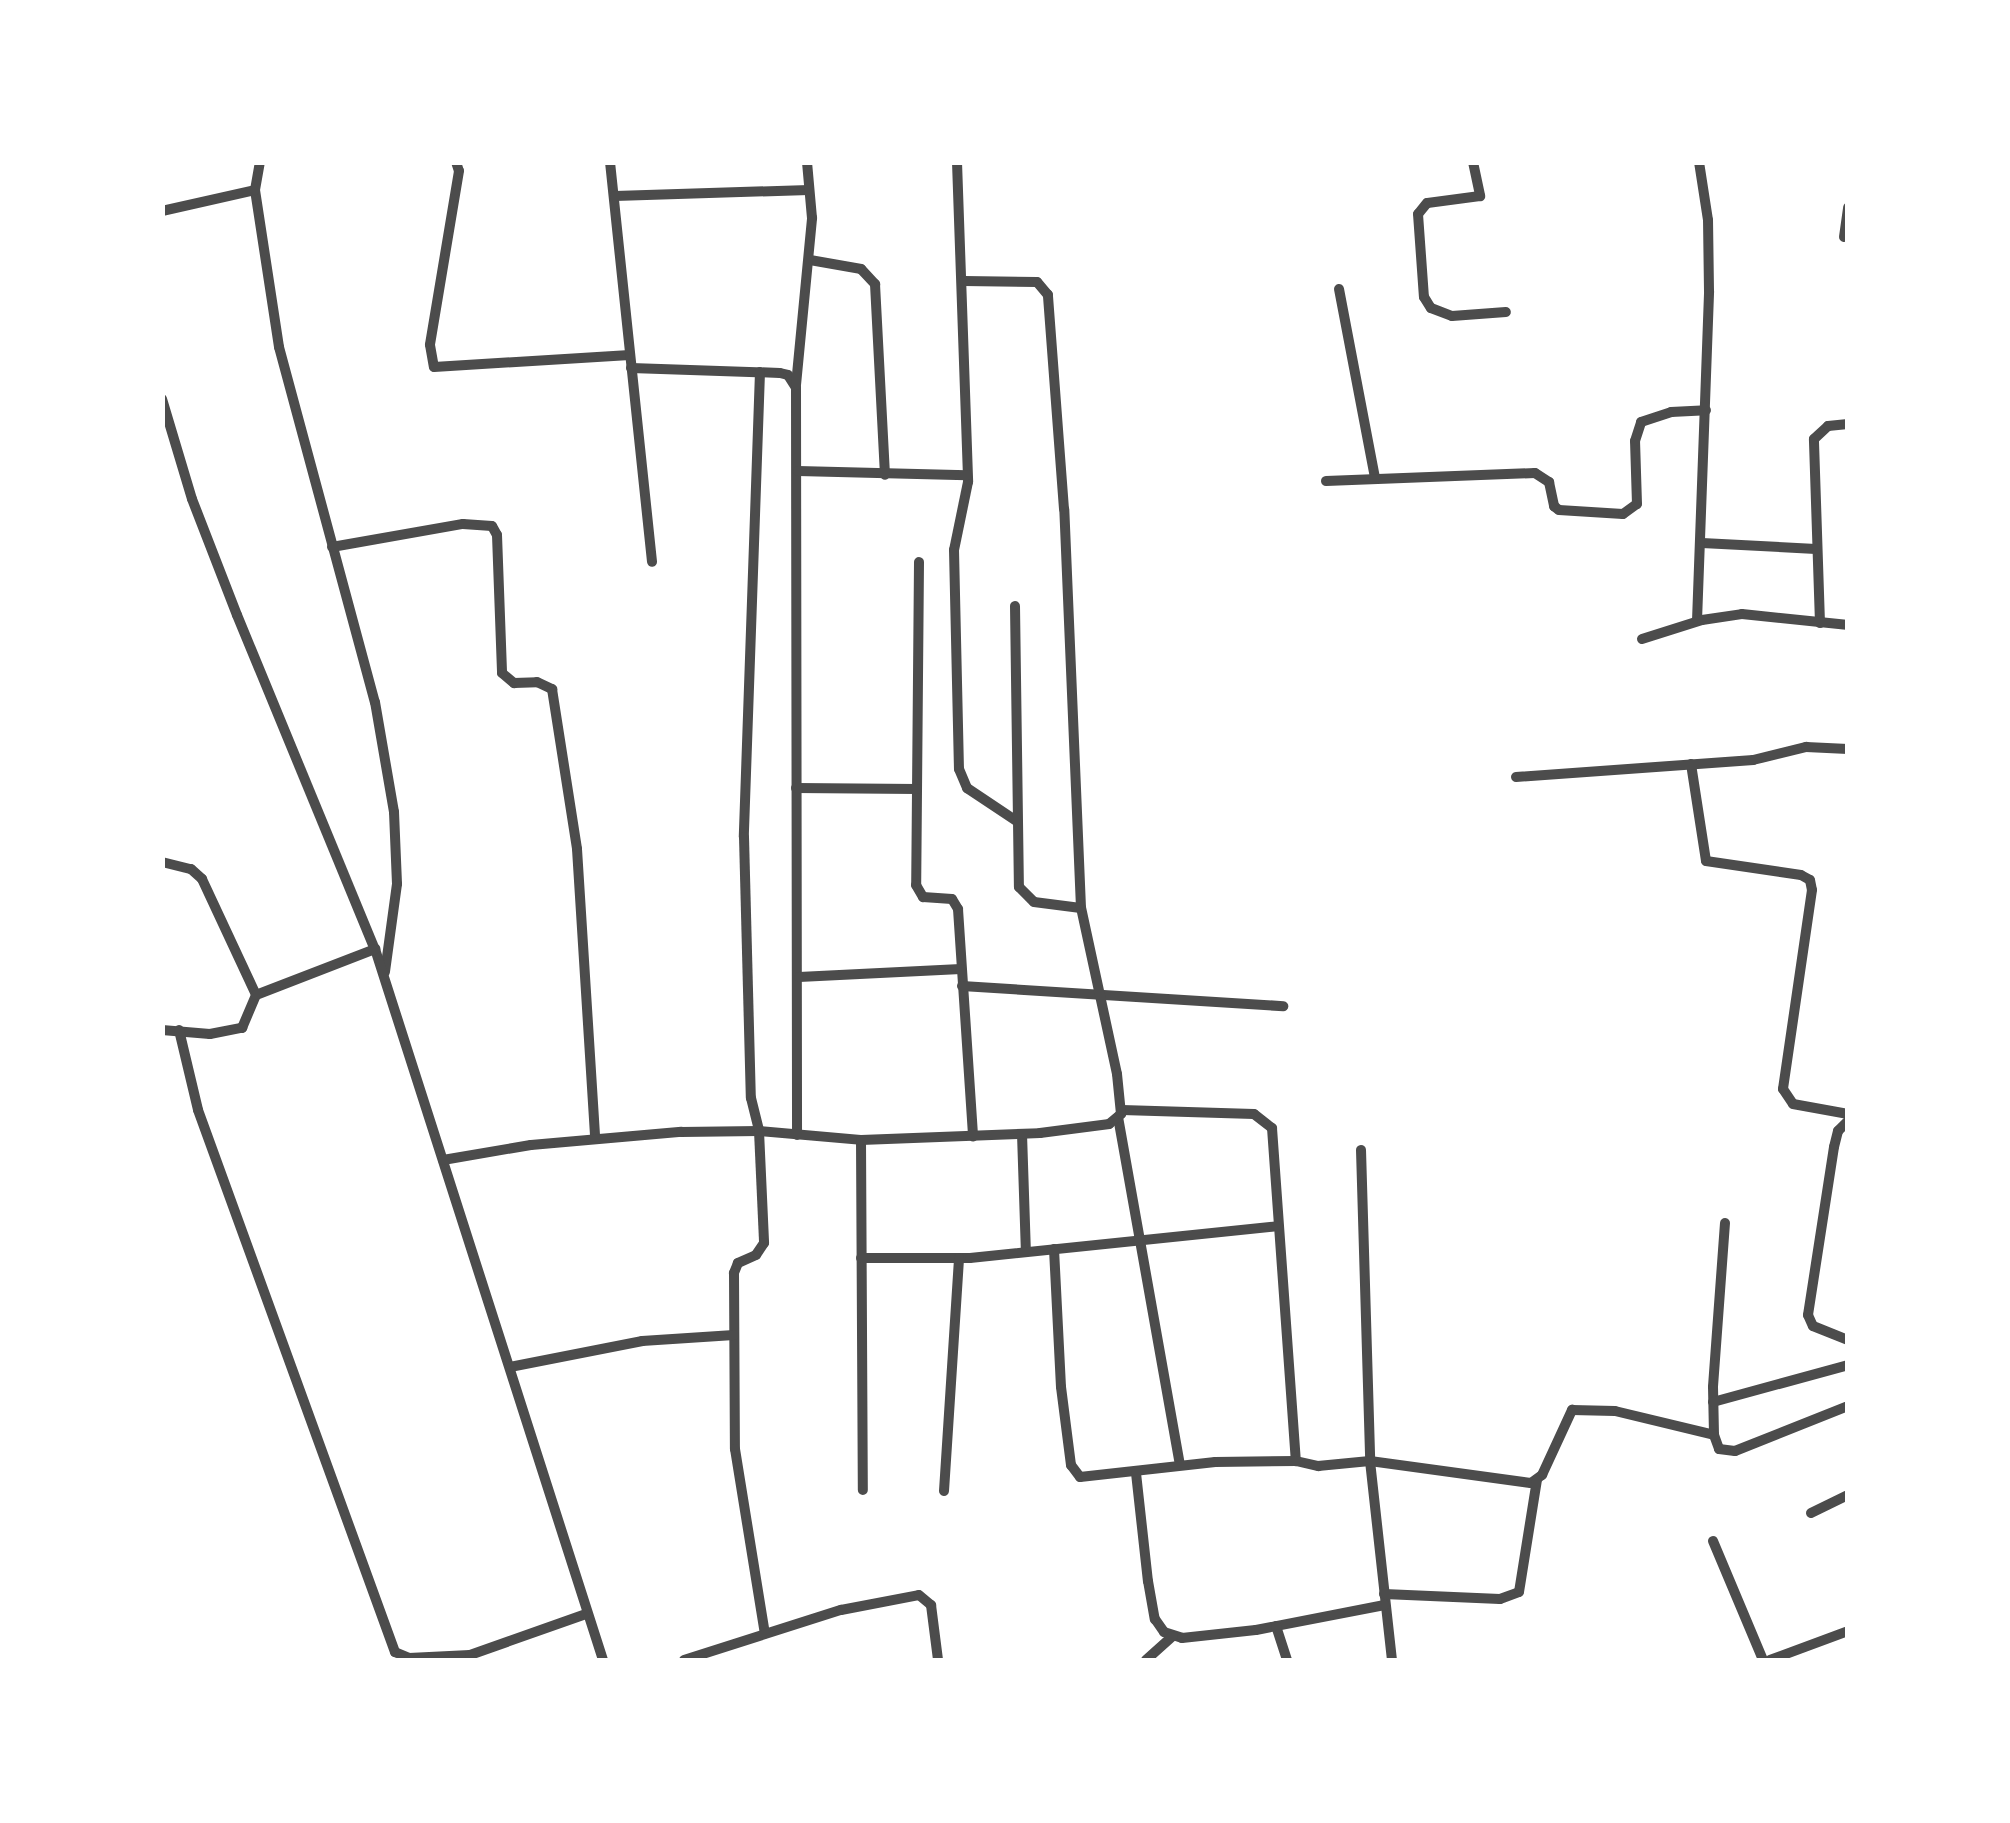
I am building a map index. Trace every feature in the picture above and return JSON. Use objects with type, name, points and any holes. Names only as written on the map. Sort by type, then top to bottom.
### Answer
[{"type":"street","points":[[260,162],[255,190],[279,348],[375,702],[394,812],[396,884],[384,978]]},
{"type":"street","points":[[456,162],[456,188],[430,345],[434,368],[630,355]]},
{"type":"street","points":[[610,162],[652,562]]},
{"type":"street","points":[[797,1135],[796,388],[810,260],[807,162]]},
{"type":"street","points":[[957,162],[964,282],[967,476],[954,550],[959,769],[968,788],[1018,822]]},
{"type":"street","points":[[1473,162],[1480,196],[1427,202],[1418,214],[1424,297],[1431,308],[1452,316],[1506,312]]},
{"type":"street","points":[[1697,621],[1709,246],[1699,162]]},
{"type":"street","points":[[162,211],[255,190]]},
{"type":"street","points":[[614,196],[809,190]]},
{"type":"street","points":[[1844,237],[1848,207]]},
{"type":"street","points":[[810,260],[861,269],[875,284],[885,475]]},
{"type":"street","points":[[964,282],[1037,282],[1048,296],[1065,527],[1080,908],[1180,1465]]},
{"type":"street","points":[[1338,289],[1375,478]]},
{"type":"street","points":[[631,368],[788,375],[796,388]]},
{"type":"street","points":[[760,372],[744,837],[751,1098],[759,1132],[764,1243],[756,1255],[735,1268],[734,1335],[735,1449],[765,1634]]},
{"type":"street","points":[[162,399],[218,566],[375,949],[602,1660]]},
{"type":"street","points":[[1326,481],[1535,472],[1550,482],[1554,506],[1559,510],[1623,514],[1637,504],[1635,441],[1641,422],[1671,412],[1706,410]]},
{"type":"street","points":[[1820,622],[1814,438],[1828,426],[1848,424]]},
{"type":"street","points":[[798,470],[967,476]]},
{"type":"street","points":[[332,547],[463,524],[492,526],[496,535],[502,673],[514,683],[537,682],[552,689],[577,849],[595,1137]]},
{"type":"street","points":[[1702,543],[1816,549]]},
{"type":"street","points":[[919,562],[918,893],[956,903],[973,1137]]},
{"type":"street","points":[[1015,606],[1018,879],[1024,896],[1080,908]]},
{"type":"street","points":[[1642,639],[1697,621],[1742,614],[1848,625]]},
{"type":"street","points":[[1516,777],[1752,760],[1806,747],[1848,749]]},
{"type":"street","points":[[1690,764],[1706,861],[1801,875],[1810,880],[1812,890],[1783,1089],[1793,1104],[1848,1118],[1834,1147],[1808,1316],[1813,1326],[1848,1340]]},
{"type":"street","points":[[796,788],[918,789]]},
{"type":"street","points":[[162,862],[191,869],[202,879],[256,995]]},
{"type":"street","points":[[162,1030],[210,1034],[242,1028],[256,995],[375,949]]},
{"type":"street","points":[[798,977],[961,968]]},
{"type":"street","points":[[962,986],[1098,998],[1283,1006]]},
{"type":"street","points":[[179,1030],[198,1110],[395,1656],[470,1655],[586,1614]]},
{"type":"street","points":[[442,1160],[595,1137],[759,1132],[862,1140],[973,1137],[1108,1124],[1120,1114],[1254,1114],[1267,1122],[1274,1138],[1296,1461]]},
{"type":"street","points":[[1022,1134],[1026,1252]]},
{"type":"street","points":[[862,1140],[863,1490]]},
{"type":"street","points":[[1361,1150],[1370,1461],[1392,1660]]},
{"type":"street","points":[[1724,1223],[1713,1402],[1714,1435],[1719,1449],[1734,1451],[1848,1406]]},
{"type":"street","points":[[862,1258],[958,1258],[1278,1226]]},
{"type":"street","points":[[1054,1249],[1061,1387],[1072,1471],[1086,1477],[1180,1465],[1296,1461],[1318,1466],[1370,1461],[1418,1464],[1524,1482],[1537,1480]]},
{"type":"street","points":[[944,1491],[958,1258]]},
{"type":"street","points":[[510,1367],[642,1341],[734,1335]]},
{"type":"street","points":[[1713,1402],[1848,1365]]},
{"type":"street","points":[[1146,1660],[1173,1636],[1276,1626],[1385,1599],[1500,1599],[1519,1592],[1537,1480],[1572,1410],[1616,1411],[1714,1435]]},
{"type":"street","points":[[1136,1473],[1155,1620],[1173,1636]]},
{"type":"street","points":[[1811,1513],[1848,1494]]},
{"type":"street","points":[[1713,1541],[1767,1660],[1848,1631]]},
{"type":"street","points":[[684,1660],[841,1610],[923,1595],[931,1605],[938,1660]]},
{"type":"street","points":[[1276,1626],[1287,1660]]}]
